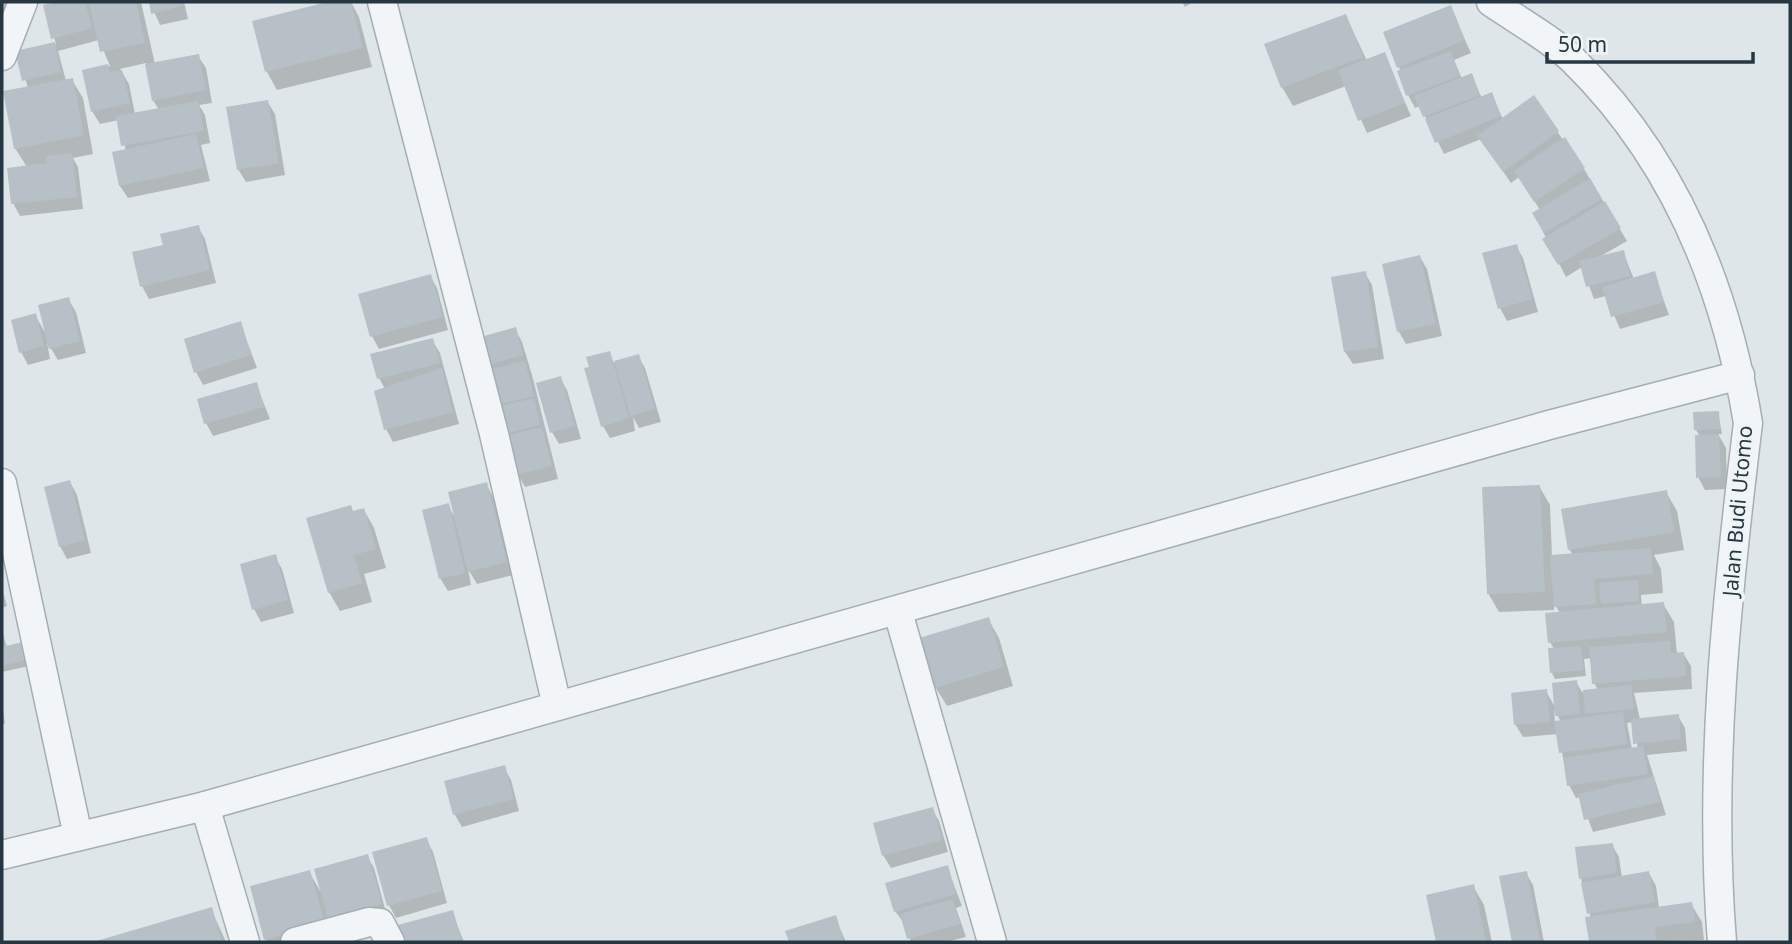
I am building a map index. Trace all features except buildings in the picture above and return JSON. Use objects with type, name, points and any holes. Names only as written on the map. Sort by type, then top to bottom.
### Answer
[{"type":"street","points":[[2,56],[23,2]]},
{"type":"street","points":[[382,2],[494,434],[558,706]]},
{"type":"street","name":"Jalan Budi Utomo","points":[[1491,2],[1571,58],[1626,118],[1677,202],[1713,275],[1740,375],[1748,423],[1717,755],[1717,876],[1722,942]]},
{"type":"street","points":[[2,855],[205,806],[898,612],[1549,425],[1740,375]]},
{"type":"street","points":[[2,483],[78,836]]},
{"type":"street","points":[[898,612],[992,942]]},
{"type":"street","points":[[205,806],[245,942]]},
{"type":"street","points":[[295,942],[369,922],[380,923],[390,942]]}]
